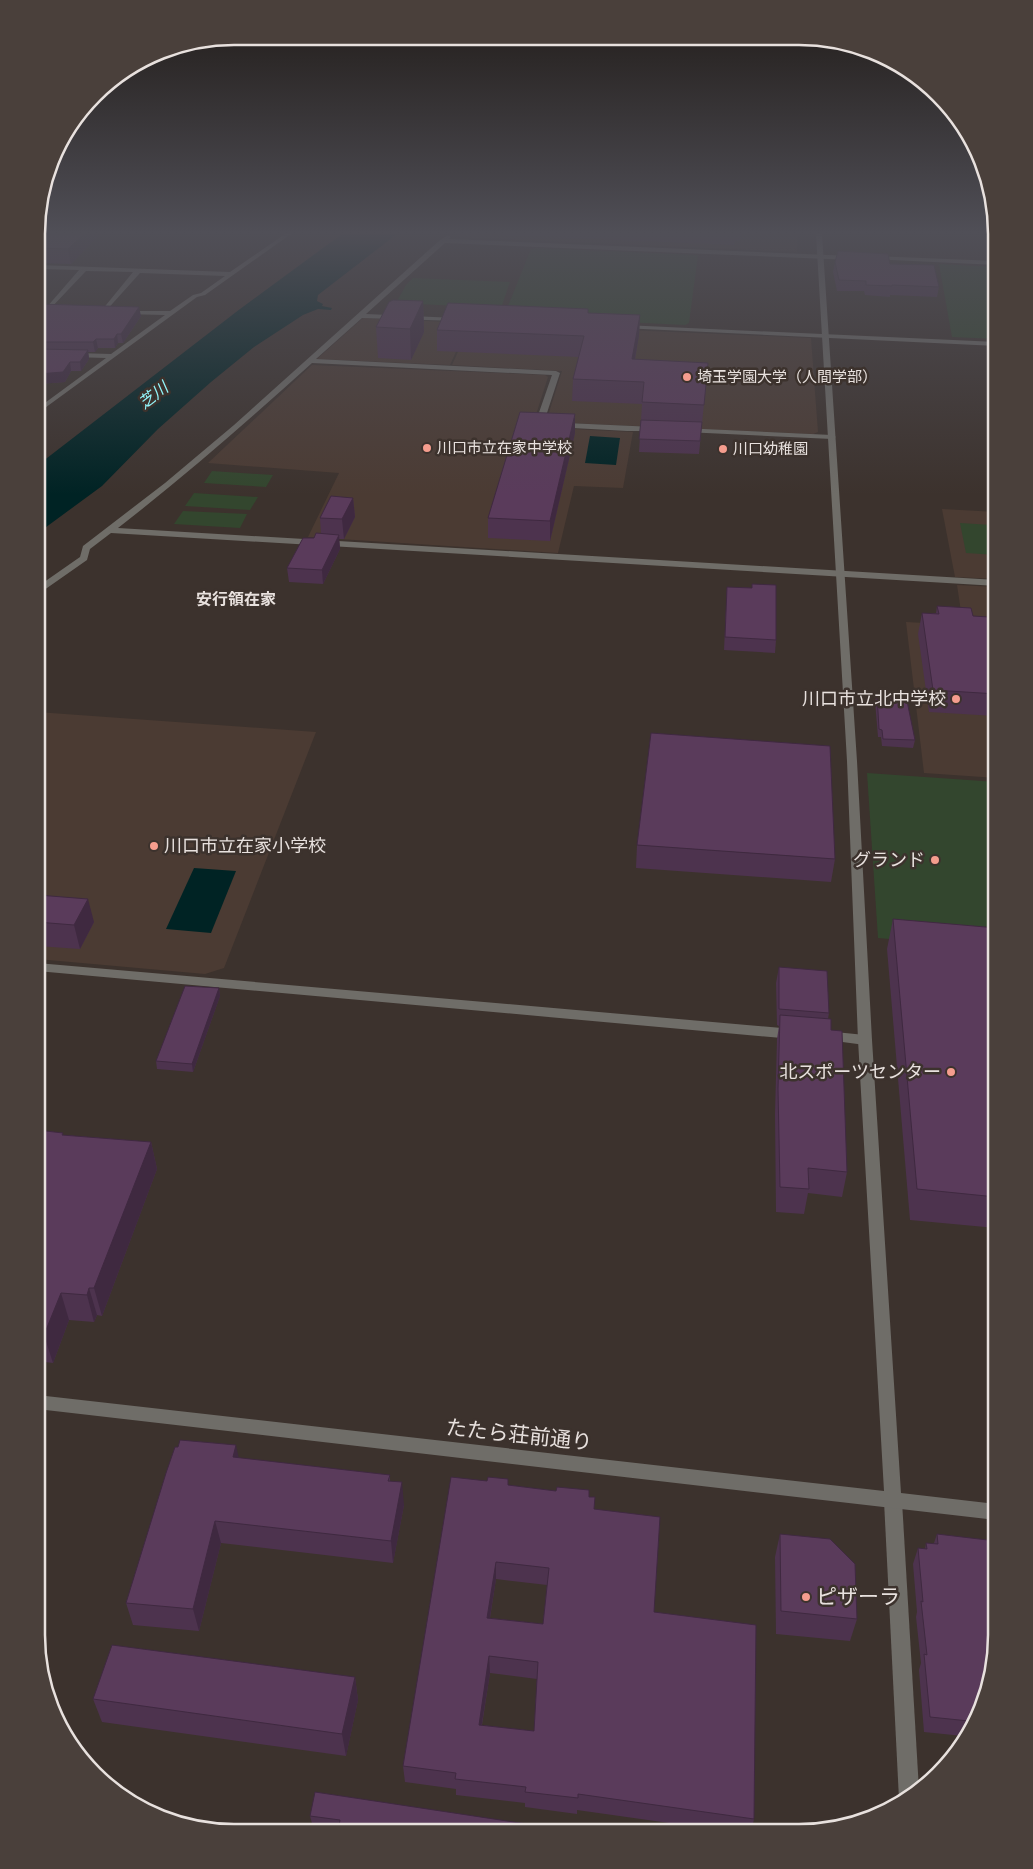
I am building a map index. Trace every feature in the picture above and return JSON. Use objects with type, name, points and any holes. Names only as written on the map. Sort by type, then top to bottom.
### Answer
[{"type":"street","points":[[45,404],[161,321]]},
{"type":"street","points":[[45,587],[84,558],[86,548],[176,478],[353,321]]},
{"type":"street","points":[[825,321],[908,1789]]},
{"type":"street","points":[[620,327],[988,344]]},
{"type":"street","points":[[45,354],[113,356]]},
{"type":"street","points":[[309,361],[556,373],[539,424],[660,429]]},
{"type":"street","points":[[679,430],[832,437]]},
{"type":"street","points":[[109,530],[988,583]]},
{"type":"street","points":[[45,968],[865,1040]]},
{"type":"street","name":"たたら荘前通り","points":[[45,1403],[988,1511]]},
{"type":"shaded area","points":[[359,321],[469,323],[450,365],[317,359]]},
{"type":"shaded area","name":"埼玉学園大学（人間学部）","points":[[471,323],[811,338],[818,432],[813,434],[546,422],[562,371],[452,365]]},
{"type":"shaded area","name":"川口市立在家中学校","points":[[312,365],[545,375],[548,377],[532,427],[633,432],[623,488],[574,486],[558,553],[308,537],[339,473],[208,463]]},
{"type":"shaded area","points":[[942,509],[988,512],[988,579],[955,577]]},
{"type":"shaded area","name":"川口市立北中学校","points":[[957,585],[988,587],[988,777],[924,773],[906,622],[963,625]]},
{"type":"shaded area","name":"川口市立在家小学校","points":[[45,713],[316,732],[224,968],[205,974],[45,960]]},
{"type":"green space","points":[[609,321],[689,321],[685,325]]},
{"type":"green space","points":[[949,321],[988,321],[988,339],[952,337]]},
{"type":"green space","points":[[212,471],[273,475],[266,487],[204,483]]},
{"type":"green space","points":[[194,493],[258,497],[250,510],[185,506]]},
{"type":"green space","points":[[183,511],[247,514],[240,528],[174,524]]},
{"type":"green space","points":[[960,523],[988,525],[988,554],[966,553]]},
{"type":"green space","name":"グランド","points":[[867,773],[988,781],[988,947],[878,938]]},
{"type":"water","name":"芝川","points":[[224,321],[293,321],[254,347],[211,382],[158,429],[102,486],[45,528],[45,460]]},
{"type":"water","points":[[590,436],[620,438],[616,465],[585,463]]},
{"type":"water","points":[[194,868],[236,871],[211,933],[166,929]]},
{"type":"building","points":[[45,321],[130,321],[121,334],[117,334],[114,339],[96,339],[93,342],[45,342]]},
{"type":"building","points":[[379,321],[414,321],[410,329],[376,327]]},
{"type":"building","points":[[441,321],[639,321],[632,359],[708,363],[704,405],[642,402],[644,382],[573,379],[584,336],[437,330]]},
{"type":"building","points":[[45,349],[88,350],[80,362],[70,362],[63,372],[45,373]]},
{"type":"building","points":[[520,412],[575,414],[550,521],[488,518]]},
{"type":"building","points":[[641,420],[702,422],[700,441],[639,439]]},
{"type":"building","points":[[331,496],[353,498],[342,519],[320,518]]},
{"type":"building","points":[[316,533],[339,535],[322,570],[287,568],[303,538],[314,538]]},
{"type":"building","points":[[752,584],[776,585],[776,640],[725,637],[727,587],[752,588]]},
{"type":"building","points":[[937,606],[971,608],[973,616],[988,617],[988,693],[933,690],[922,613],[939,614]]},
{"type":"building","points":[[877,694],[906,696],[915,740],[883,739],[882,730],[879,729]]},
{"type":"building","points":[[651,733],[830,746],[835,859],[637,845]]},
{"type":"building","points":[[45,896],[88,899],[74,925],[45,923]]},
{"type":"building","name":"北スポーツセンター","points":[[893,919],[988,927],[988,1196],[917,1189]]},
{"type":"building","points":[[779,967],[827,971],[829,1013],[779,1009]]},
{"type":"building","points":[[185,986],[219,988],[192,1064],[156,1061]]},
{"type":"building","points":[[780,1015],[831,1019],[831,1030],[842,1031],[847,1172],[808,1168],[809,1189],[780,1187],[778,1089]]},
{"type":"building","points":[[45,1131],[63,1133],[62,1135],[151,1142],[94,1288],[89,1288],[87,1295],[61,1293],[45,1333]]},
{"type":"building","points":[[180,1440],[236,1445],[233,1457],[390,1475],[388,1481],[402,1482],[391,1541],[215,1521],[193,1609],[126,1603],[166,1473],[175,1447],[178,1447]]},
{"type":"building","points":[[451,1477],[487,1481],[488,1477],[508,1479],[508,1485],[556,1491],[557,1487],[589,1490],[589,1497],[595,1497],[594,1509],[660,1517],[654,1612],[756,1625],[754,1819],[578,1794],[578,1798],[525,1792],[526,1787],[455,1779],[456,1773],[403,1766]],"holes":[[[496,1562],[549,1568],[543,1624],[487,1618]],[[489,1656],[538,1662],[534,1731],[479,1725]]]},
{"type":"building","points":[[780,1534],[830,1539],[855,1564],[857,1619],[781,1611]]},
{"type":"building","points":[[937,1534],[988,1540],[988,1648],[982,1684],[968,1721],[930,1717],[924,1654],[927,1655],[918,1548],[927,1549],[926,1543],[938,1544]]},
{"type":"building","points":[[112,1645],[355,1677],[342,1734],[93,1699]]},
{"type":"building","points":[[315,1792],[527,1824],[339,1824],[340,1820],[310,1816]]},
{"type":"place","name":"埼玉学園大学（人間学部）","points":[[687,377]]},
{"type":"place","name":"川口市立在家中学校","points":[[427,448]]},
{"type":"place","name":"川口幼稚園","points":[[723,449]]},
{"type":"place","name":"川口市立北中学校","points":[[956,699]]},
{"type":"place","name":"川口市立在家小学校","points":[[154,846]]},
{"type":"place","name":"グランド","points":[[935,860]]},
{"type":"place","name":"北スポーツセンター","points":[[951,1072]]},
{"type":"place","name":"ピザーラ","points":[[806,1597]]},
{"type":"district","name":"安行領在家","points":[[236,599]]}]
